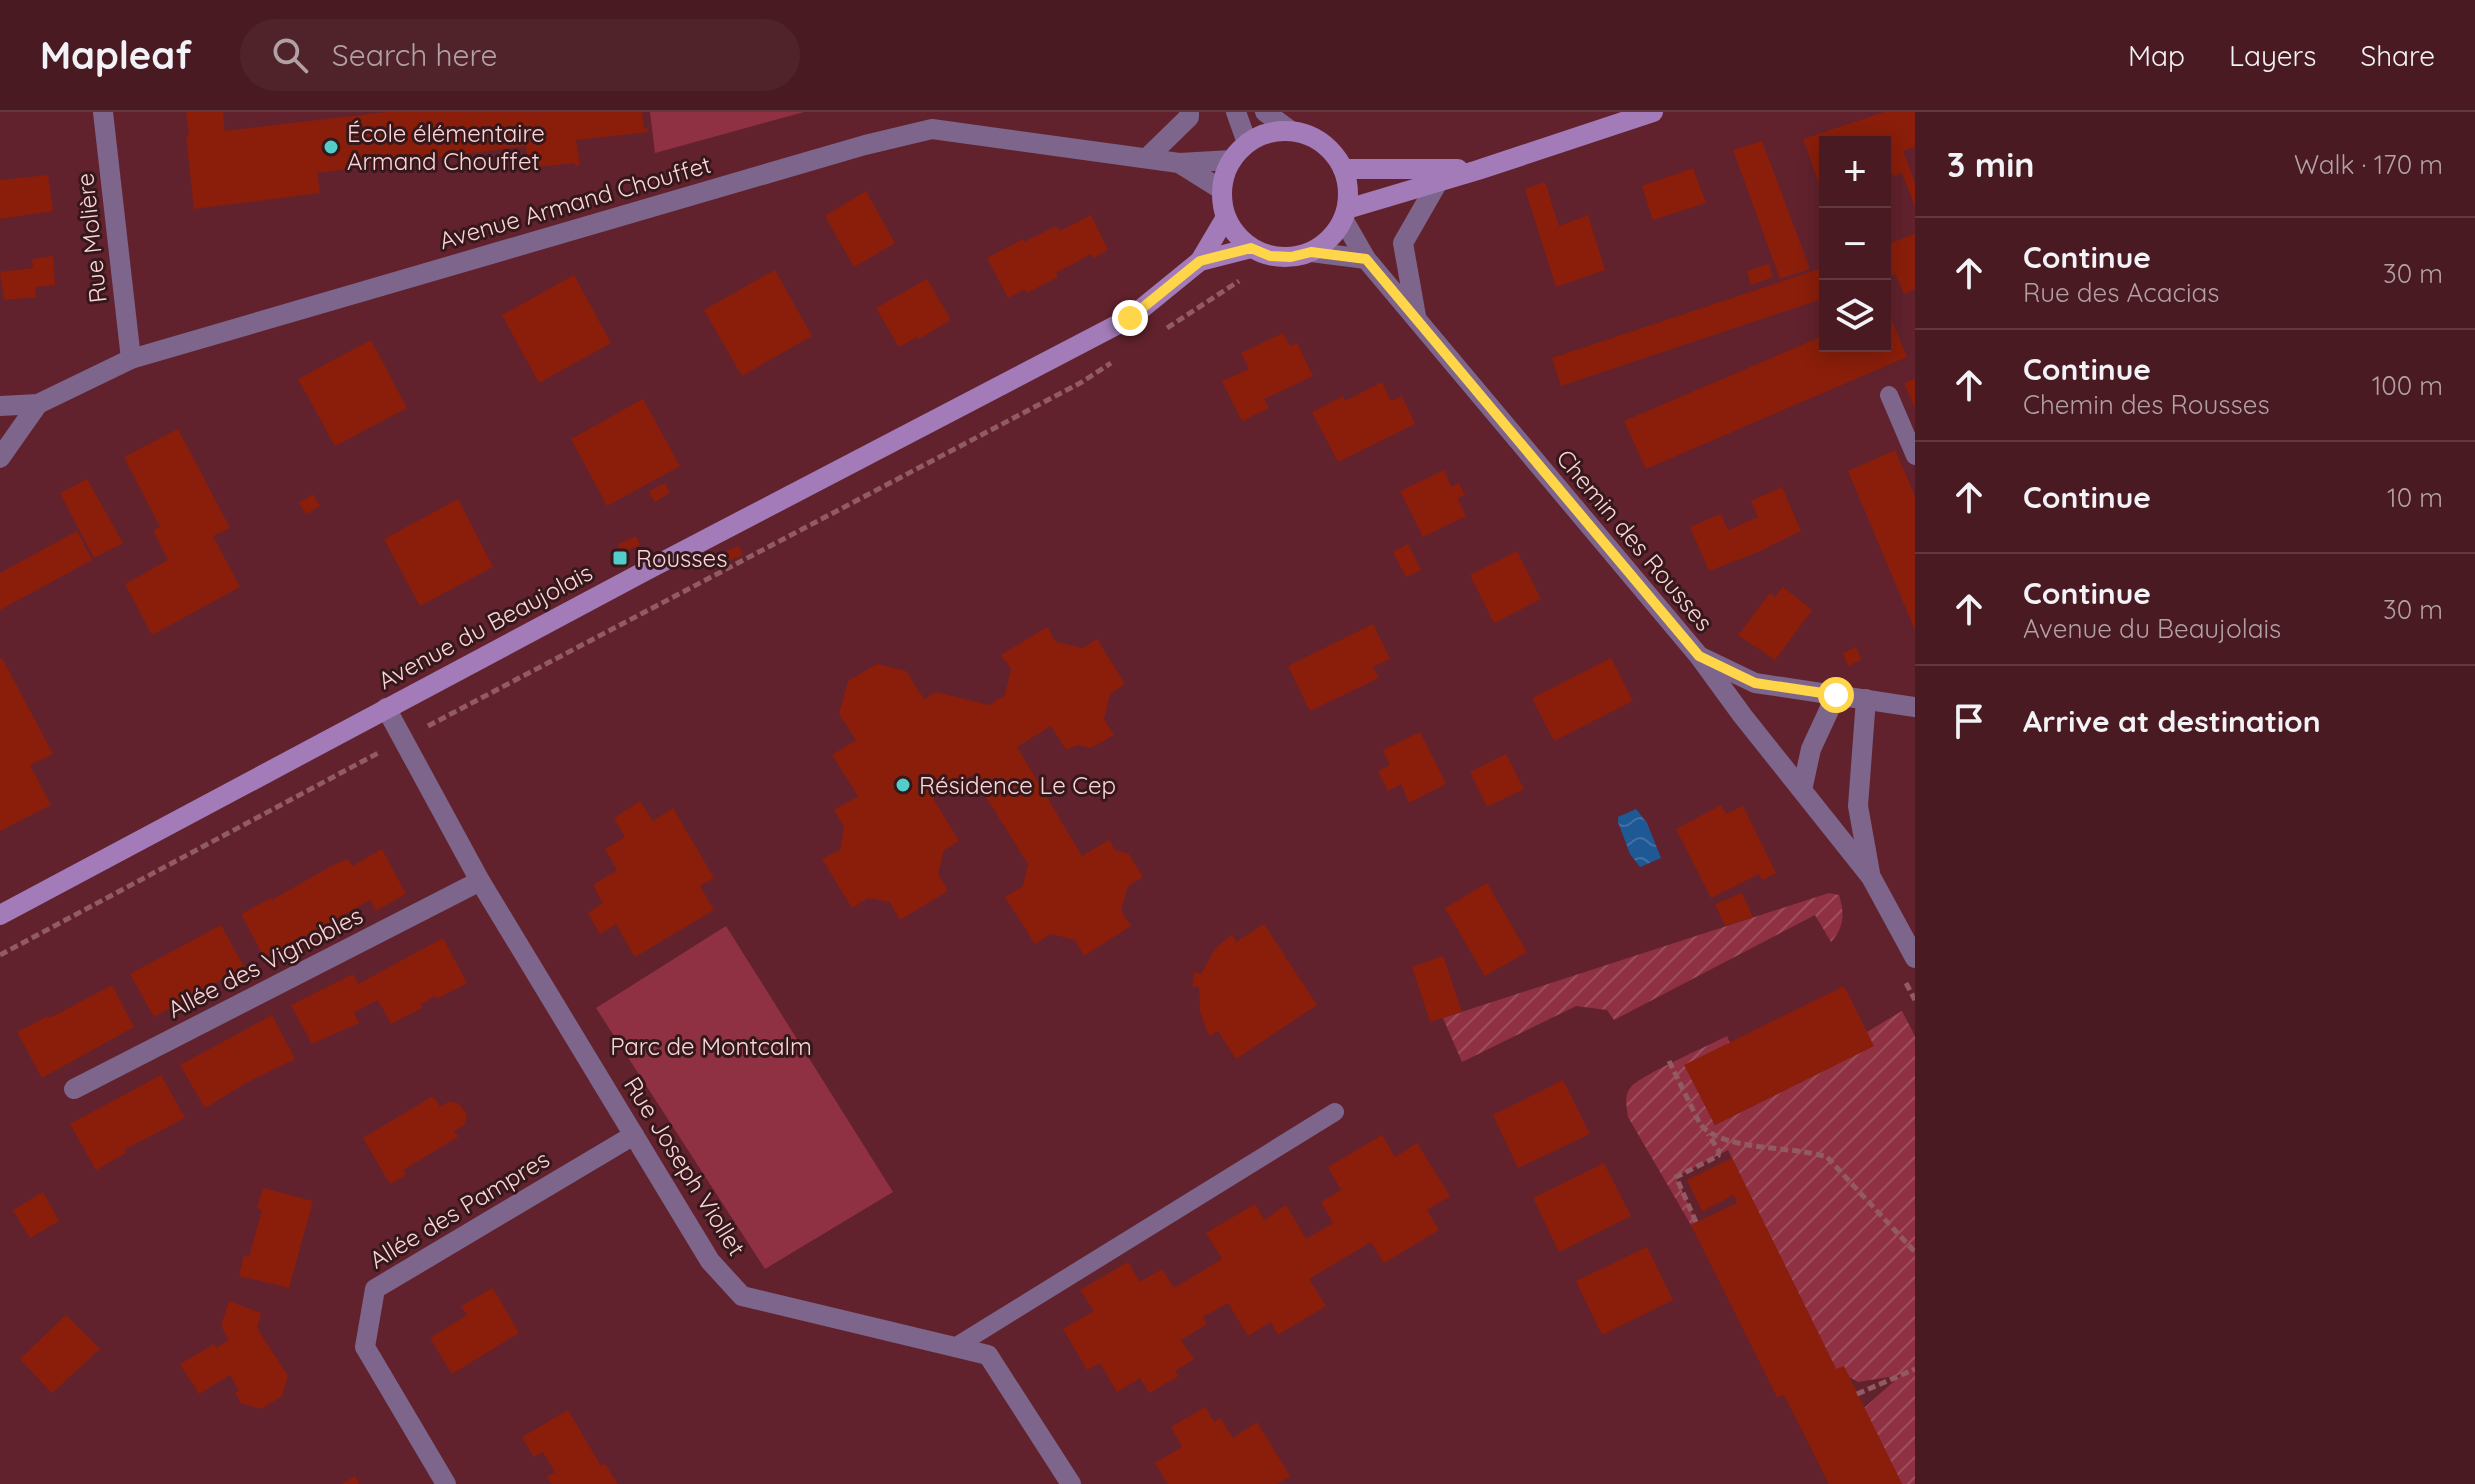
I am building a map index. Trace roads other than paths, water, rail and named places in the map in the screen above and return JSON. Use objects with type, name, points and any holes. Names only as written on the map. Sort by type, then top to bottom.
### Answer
[{"type":"main road","points":[[1345,214],[1653,112]]},
{"type":"main road","points":[[1275,131],[1291,131],[1322,143],[1343,169],[1348,189],[1345,214],[1335,232],[1311,252],[1291,257],[1260,252],[1236,234],[1226,217],[1222,190],[1232,160],[1247,143],[1275,131]]},
{"type":"main road","points":[[1343,169],[1478,170]]},
{"type":"main road","name":"Avenue du Beaujolais","points":[[0,915],[386,708],[1130,318],[1200,261],[1226,217]]},
{"type":"main road","name":"Avenue du Beaujolais","points":[[1200,261],[1260,252]]},
{"type":"street","name":"Rue Molière","points":[[103,112],[131,359]]},
{"type":"street","points":[[1147,158],[1189,117],[1189,112]]},
{"type":"street","points":[[1236,112],[1247,143]]},
{"type":"street","points":[[1265,112],[1291,131]]},
{"type":"street","name":"Avenue Armand Chouffet","points":[[0,406],[38,404],[131,359],[865,145],[932,129],[1179,163],[1232,160]]},
{"type":"street","name":"Avenue Armand Chouffet","points":[[1179,163],[1222,190]]},
{"type":"street","points":[[1416,320],[1403,243],[1438,182]]},
{"type":"street","name":"Chemin des Rousses","points":[[1345,214],[1366,259],[1699,656],[1871,877],[1915,958]]},
{"type":"street","points":[[1311,252],[1366,259]]},
{"type":"street","points":[[0,458],[38,404]]},
{"type":"street","points":[[1699,656],[1755,683],[1915,707]]},
{"type":"street","points":[[1802,790],[1811,749],[1836,695]]},
{"type":"street","points":[[1866,699],[1858,806],[1871,877]]},
{"type":"street","name":"Rue Joseph Viollet","points":[[386,708],[480,881],[710,1261],[742,1296],[988,1355],[1071,1484]]},
{"type":"street","name":"Allée des Vignobles","points":[[74,1089],[480,881]]},
{"type":"street","name":"Allée des Pampres","points":[[446,1484],[365,1347],[375,1289],[634,1135]]},
{"type":"lane","points":[[1889,395],[1915,456]]},
{"type":"lane","points":[[955,1347],[1335,1112]]},
{"type":"water","points":[[1636,809],[1647,823],[1661,858],[1640,867],[1630,854],[1618,822],[1618,817]]},
{"type":"place","name":"École élémentaire Armand Chouffet","points":[[331,147]]},
{"type":"place","name":"Rousses","points":[[620,558]]},
{"type":"place","name":"Résidence Le Cep","points":[[903,785]]},
{"type":"park label","name":"Parc de Montcalm","points":[[711,1046]]}]
